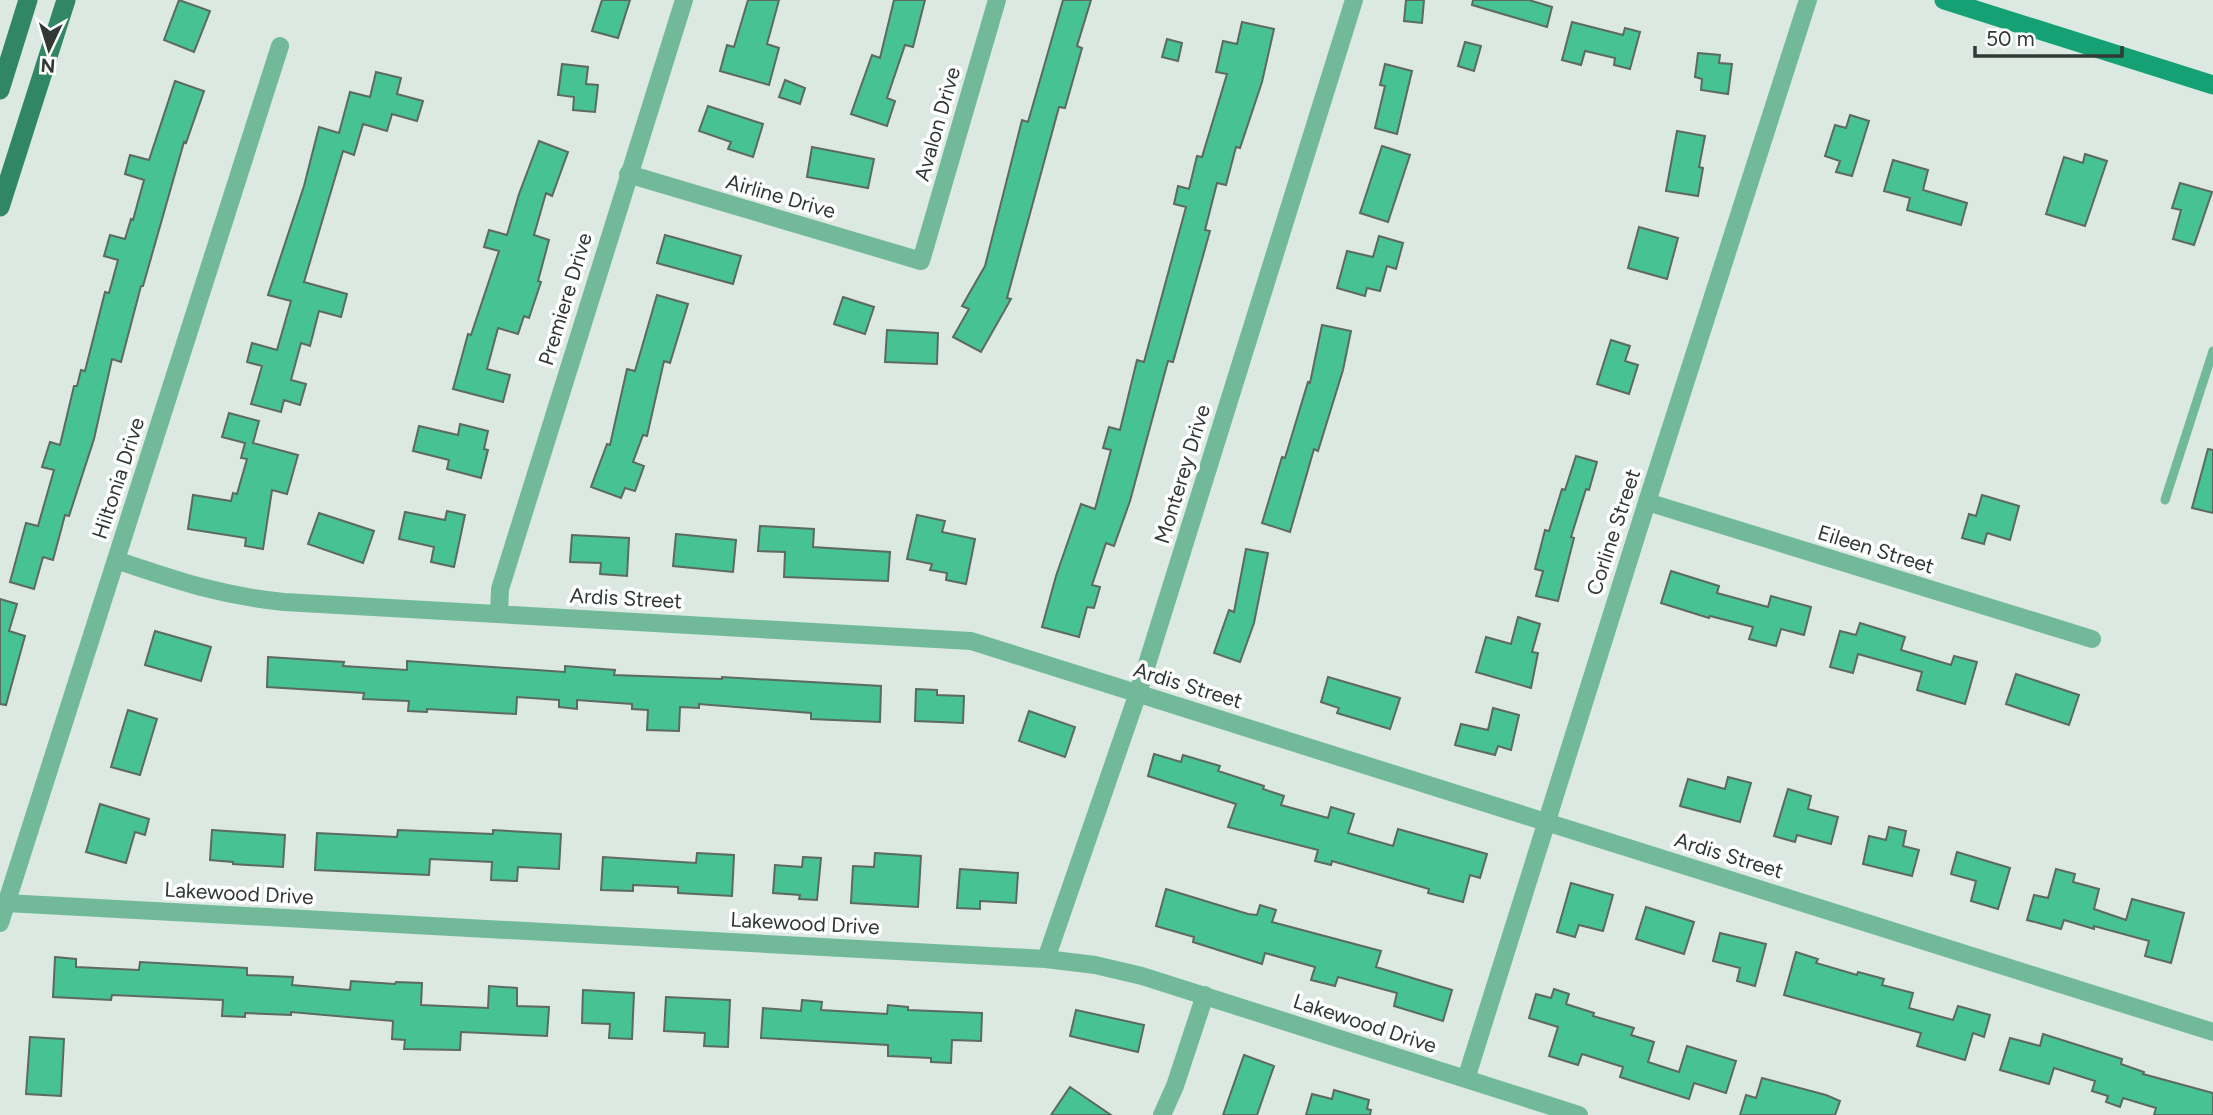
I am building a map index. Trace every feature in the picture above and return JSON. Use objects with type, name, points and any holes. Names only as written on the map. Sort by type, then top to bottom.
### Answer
[{"type":"main road","points":[[0,90],[28,0]]},
{"type":"main road","points":[[0,207],[66,0]]},
{"type":"main road","points":[[1944,0],[2213,85]]},
{"type":"street","name":"Premiere Drive","points":[[499,614],[500,589],[684,0]]},
{"type":"street","name":"Avalon Drive","points":[[921,261],[997,0]]},
{"type":"street","name":"Monterey Drive","points":[[1046,959],[1138,693],[1354,0]]},
{"type":"street","name":"Corline Street","points":[[1466,1079],[1808,0]]},
{"type":"street","name":"Hiltonia Drive","points":[[0,923],[280,46]]},
{"type":"street","name":"Airline Drive","points":[[628,174],[921,261]]},
{"type":"street","name":"Eileen Street","points":[[1647,502],[2092,639]]},
{"type":"street","name":"Ardis Street","points":[[116,561],[195,587],[240,598],[284,603],[971,641],[2213,1032]]},
{"type":"street","name":"Lakewood Drive","points":[[6,903],[1046,959],[1095,965],[1205,995],[1579,1115]]},
{"type":"street","points":[[1162,1115],[1179,1074],[1205,995]]},
{"type":"lane","points":[[2165,500],[2213,351]]},
{"type":"building","points":[[179,0],[210,11],[194,52],[164,40]]},
{"type":"building","points":[[602,0],[630,0],[618,38],[592,31]]},
{"type":"building","points":[[748,0],[779,0],[767,44],[779,48],[769,85],[720,71],[727,45],[734,47]]},
{"type":"building","points":[[894,0],[925,0],[913,47],[905,45],[887,98],[895,101],[887,126],[851,114],[872,55],[880,58]]},
{"type":"building","points":[[1063,0],[1091,0],[1077,46],[1082,48],[1065,108],[1059,107],[1007,298],[1011,299],[981,352],[953,337],[969,309],[962,306],[985,266],[1022,120],[1028,122]]},
{"type":"building","points":[[1406,0],[1424,0],[1422,23],[1404,21]]},
{"type":"building","points":[[1473,0],[1529,0],[1552,7],[1547,27],[1472,5]]},
{"type":"building","points":[[1242,22],[1274,29],[1262,82],[1240,148],[1236,147],[1226,185],[1217,183],[1205,230],[1210,231],[1173,362],[1168,361],[1130,501],[1114,546],[1106,543],[1092,585],[1100,587],[1094,608],[1087,607],[1079,637],[1042,627],[1081,504],[1095,509],[1111,450],[1103,448],[1109,427],[1120,430],[1137,360],[1144,362],[1186,207],[1174,204],[1178,186],[1189,189],[1197,156],[1202,157],[1227,74],[1216,72],[1223,41],[1237,44]]},
{"type":"building","points":[[1572,22],[1623,35],[1625,28],[1640,32],[1630,69],[1614,65],[1615,58],[1585,51],[1581,65],[1562,60]]},
{"type":"building","points":[[1167,39],[1182,43],[1178,61],[1162,57]]},
{"type":"building","points":[[1465,42],[1481,46],[1474,71],[1458,66]]},
{"type":"building","points":[[1698,53],[1720,55],[1719,63],[1732,64],[1728,94],[1701,90],[1702,79],[1695,77]]},
{"type":"building","points":[[562,64],[588,67],[586,84],[598,85],[595,112],[573,110],[574,97],[558,95]]},
{"type":"building","points":[[1385,64],[1412,71],[1397,134],[1375,128],[1385,86],[1380,85]]},
{"type":"building","points":[[376,72],[401,78],[397,94],[423,101],[417,121],[392,114],[387,131],[363,124],[354,155],[343,151],[304,282],[347,294],[341,317],[319,311],[310,346],[301,343],[291,380],[306,384],[300,405],[284,400],[281,412],[251,404],[262,366],[247,362],[252,343],[277,350],[291,301],[268,295],[304,186],[319,127],[339,133],[350,92],[370,97]]},
{"type":"building","points":[[785,80],[805,88],[800,104],[779,97]]},
{"type":"building","points":[[175,81],[204,91],[186,143],[184,142],[121,362],[112,359],[94,439],[69,516],[65,515],[53,560],[43,557],[34,589],[10,582],[26,523],[38,526],[54,470],[42,467],[50,442],[60,445],[74,386],[77,386],[81,370],[85,371],[105,292],[109,293],[118,260],[104,256],[110,235],[125,239],[131,219],[133,220],[144,180],[125,174],[130,155],[149,160]]},
{"type":"building","points":[[708,106],[763,124],[753,157],[728,149],[731,142],[699,131]]},
{"type":"building","points":[[1850,115],[1869,121],[1852,176],[1836,172],[1840,161],[1825,156],[1835,125],[1846,128]]},
{"type":"building","points":[[1677,131],[1705,136],[1699,167],[1703,168],[1698,196],[1666,191]]},
{"type":"building","points":[[539,141],[568,152],[552,196],[546,193],[534,235],[549,240],[538,281],[541,282],[529,318],[524,316],[518,334],[498,328],[487,369],[510,375],[503,402],[453,389],[468,334],[471,335],[499,251],[484,247],[489,230],[507,235]]},
{"type":"building","points":[[1382,146],[1410,155],[1388,222],[1360,213]]},
{"type":"building","points":[[812,147],[874,159],[868,188],[807,177]]},
{"type":"building","points":[[2085,154],[2107,161],[2085,226],[2046,214],[2064,157],[2083,163]]},
{"type":"building","points":[[1893,160],[1928,170],[1923,190],[1967,203],[1961,225],[1907,210],[1910,198],[1884,191]]},
{"type":"building","points":[[2180,183],[2212,192],[2194,245],[2173,239],[2181,210],[2172,208]]},
{"type":"building","points":[[1639,227],[1678,238],[1667,279],[1628,268]]},
{"type":"building","points":[[665,235],[741,256],[733,284],[657,263]]},
{"type":"building","points":[[1379,236],[1403,243],[1396,269],[1387,266],[1380,291],[1367,288],[1365,296],[1337,288],[1347,251],[1373,257]]},
{"type":"building","points":[[657,295],[688,304],[670,363],[664,361],[647,436],[643,435],[633,462],[644,466],[635,491],[625,488],[621,498],[591,487],[607,444],[610,445],[627,369],[635,371]]},
{"type":"building","points":[[843,297],[874,307],[865,334],[834,324]]},
{"type":"building","points":[[1322,325],[1351,331],[1343,370],[1318,451],[1314,449],[1290,532],[1262,523],[1282,457],[1285,458],[1308,382],[1310,383]]},
{"type":"building","points":[[887,330],[938,333],[937,364],[885,362]]},
{"type":"building","points":[[1611,340],[1630,346],[1625,361],[1638,365],[1629,394],[1597,384]]},
{"type":"building","points":[[229,413],[259,421],[253,443],[298,455],[287,494],[272,490],[263,549],[245,546],[246,538],[188,529],[193,495],[231,501],[233,493],[237,494],[247,459],[241,458],[245,443],[222,437]]},
{"type":"building","points":[[460,424],[488,431],[484,449],[488,450],[481,478],[447,469],[449,460],[413,451],[419,426],[458,435]]},
{"type":"building","points":[[2208,449],[2213,450],[2213,513],[2192,508]]},
{"type":"building","points":[[1576,456],[1597,462],[1571,537],[1574,538],[1558,601],[1536,596],[1543,571],[1535,569],[1545,530],[1549,531]]},
{"type":"building","points":[[1982,495],[2019,506],[2010,540],[1987,533],[1984,544],[1962,538],[1969,514],[1976,516]]},
{"type":"building","points":[[447,511],[465,515],[454,567],[431,562],[434,547],[399,539],[405,512],[445,520]]},
{"type":"building","points":[[319,513],[374,531],[363,563],[308,544]]},
{"type":"building","points":[[917,515],[945,521],[942,532],[975,539],[966,584],[946,580],[947,573],[930,570],[932,564],[907,559]]},
{"type":"building","points":[[760,526],[814,529],[813,547],[890,552],[888,581],[784,577],[785,552],[758,551]]},
{"type":"building","points":[[676,534],[736,540],[733,572],[673,566]]},
{"type":"building","points":[[572,535],[629,538],[627,576],[600,574],[601,563],[570,562]]},
{"type":"building","points":[[1246,549],[1268,553],[1254,623],[1240,662],[1214,653],[1229,610],[1234,612]]},
{"type":"building","points":[[1671,571],[1719,586],[1717,593],[1768,607],[1771,596],[1811,607],[1804,635],[1781,629],[1776,646],[1749,639],[1753,627],[1710,616],[1709,618],[1661,603]]},
{"type":"building","points":[[0,599],[17,604],[9,631],[25,636],[6,705],[0,704]]},
{"type":"building","points":[[1518,617],[1540,624],[1532,652],[1538,653],[1531,688],[1476,672],[1486,637],[1511,644]]},
{"type":"building","points":[[1860,623],[1905,637],[1901,650],[1951,665],[1954,656],[1977,662],[1965,704],[1917,690],[1922,672],[1858,654],[1853,673],[1830,667],[1840,631],[1856,635]]},
{"type":"building","points":[[155,631],[211,647],[201,681],[145,665]]},
{"type":"building","points":[[268,657],[407,670],[407,661],[565,672],[565,666],[615,670],[614,675],[722,677],[881,686],[880,722],[811,719],[811,713],[699,704],[699,708],[680,707],[679,731],[647,730],[648,710],[632,709],[632,704],[577,700],[577,709],[559,707],[559,700],[517,697],[516,714],[427,709],[427,712],[408,711],[409,701],[363,699],[364,693],[267,687]]},
{"type":"building","points":[[2016,674],[2079,695],[2069,725],[2006,704]]},
{"type":"building","points":[[1328,677],[1400,698],[1390,729],[1337,713],[1339,708],[1321,702]]},
{"type":"building","points":[[916,689],[937,690],[937,695],[964,696],[963,723],[915,721]]},
{"type":"building","points":[[1493,708],[1519,715],[1511,750],[1498,746],[1495,755],[1455,745],[1461,724],[1488,730]]},
{"type":"building","points":[[128,710],[157,719],[140,775],[111,767]]},
{"type":"building","points":[[1029,711],[1075,727],[1065,757],[1019,741]]},
{"type":"building","points":[[1154,754],[1181,762],[1183,755],[1220,766],[1218,771],[1264,786],[1263,789],[1284,796],[1281,805],[1328,818],[1331,807],[1354,814],[1348,833],[1393,846],[1398,829],[1487,854],[1480,878],[1470,875],[1463,902],[1428,893],[1429,889],[1332,861],[1331,865],[1315,861],[1318,850],[1228,827],[1236,804],[1148,776]]},
{"type":"building","points":[[1728,777],[1751,783],[1740,822],[1680,806],[1688,779],[1725,789]]},
{"type":"building","points":[[1788,789],[1811,796],[1808,809],[1838,817],[1831,844],[1797,835],[1795,842],[1774,836]]},
{"type":"building","points":[[100,804],[149,819],[145,835],[135,832],[126,863],[86,852]]},
{"type":"building","points":[[1889,827],[1906,831],[1903,846],[1919,850],[1912,876],[1863,864],[1869,836],[1886,840]]},
{"type":"building","points":[[212,830],[285,835],[283,867],[210,860]]},
{"type":"building","points":[[398,830],[493,834],[493,830],[561,834],[559,869],[518,867],[517,881],[491,880],[492,862],[430,859],[429,875],[315,870],[317,833],[397,837]]},
{"type":"building","points":[[1957,852],[2010,868],[1998,909],[1971,901],[1976,881],[1951,874]]},
{"type":"building","points":[[697,853],[734,855],[732,896],[678,893],[678,887],[633,885],[633,891],[601,890],[603,857],[696,863]]},
{"type":"building","points":[[875,853],[921,856],[918,907],[851,903],[853,866],[874,867]]},
{"type":"building","points":[[803,857],[821,858],[817,900],[799,899],[800,895],[773,893],[775,865],[802,867]]},
{"type":"building","points":[[960,869],[1018,873],[1016,903],[980,901],[980,909],[957,908]]},
{"type":"building","points":[[2056,869],[2075,874],[2073,882],[2099,889],[2094,909],[2126,920],[2132,899],[2184,913],[2171,963],[2145,956],[2149,941],[2064,920],[2061,929],[2027,920],[2034,895],[2048,898]]},
{"type":"building","points":[[1571,883],[1613,895],[1603,931],[1579,925],[1575,937],[1557,932]]},
{"type":"building","points":[[1166,889],[1248,914],[1257,915],[1260,905],[1276,910],[1272,922],[1381,951],[1376,967],[1452,990],[1443,1021],[1394,1006],[1397,993],[1338,977],[1335,986],[1311,980],[1315,967],[1265,953],[1262,964],[1193,942],[1194,937],[1156,926]]},
{"type":"building","points":[[1646,907],[1694,922],[1684,954],[1636,939]]},
{"type":"building","points":[[1720,933],[1766,944],[1755,986],[1737,981],[1740,968],[1713,961]]},
{"type":"building","points":[[1796,952],[1818,959],[1816,963],[1857,975],[1858,972],[1884,979],[1882,985],[1913,993],[1909,1008],[1953,1020],[1958,1006],[1990,1015],[1984,1037],[1973,1033],[1965,1060],[1917,1046],[1921,1033],[1784,995]]},
{"type":"building","points":[[55,957],[76,959],[76,967],[139,970],[140,962],[247,968],[247,975],[293,977],[292,985],[350,990],[351,981],[422,983],[421,1005],[488,1008],[489,986],[517,988],[517,1006],[549,1007],[547,1036],[461,1032],[460,1050],[404,1049],[405,1040],[392,1039],[393,1021],[291,1012],[291,1015],[245,1013],[245,1017],[222,1016],[223,1000],[112,995],[111,1000],[53,997]]},
{"type":"building","points":[[1554,989],[1569,994],[1566,1004],[1594,1013],[1593,1016],[1634,1028],[1631,1035],[1654,1042],[1648,1062],[1679,1072],[1687,1046],[1736,1061],[1726,1093],[1694,1083],[1689,1099],[1620,1077],[1623,1067],[1582,1054],[1578,1065],[1549,1056],[1558,1027],[1529,1018],[1536,994],[1551,998]]},
{"type":"building","points":[[583,990],[634,993],[632,1039],[609,1038],[610,1024],[582,1023]]},
{"type":"building","points":[[666,997],[730,1000],[728,1047],[704,1046],[705,1033],[664,1031]]},
{"type":"building","points":[[802,1000],[822,1002],[821,1010],[887,1014],[888,1005],[908,1007],[908,1010],[982,1013],[981,1041],[952,1040],[951,1063],[931,1062],[931,1058],[888,1056],[888,1045],[761,1038],[763,1008],[801,1011]]},
{"type":"building","points":[[1076,1010],[1144,1025],[1138,1052],[1070,1036]]},
{"type":"building","points":[[2043,1034],[2122,1059],[2121,1064],[2144,1072],[2143,1074],[2213,1093],[2213,1115],[2154,1115],[2156,1108],[2123,1098],[2120,1107],[2106,1102],[2108,1096],[2092,1091],[2095,1081],[2054,1068],[2049,1084],[2000,1070],[2010,1038],[2040,1046]]},
{"type":"building","points":[[30,1037],[64,1039],[61,1096],[26,1094]]},
{"type":"building","points":[[1244,1055],[1274,1066],[1257,1115],[1223,1115]]},
{"type":"building","points":[[1762,1078],[1840,1101],[1835,1115],[1740,1115],[1746,1095],[1756,1098]]},
{"type":"building","points":[[1070,1087],[1111,1115],[1051,1115]]},
{"type":"building","points":[[1334,1090],[1369,1100],[1367,1109],[1371,1110],[1370,1115],[1306,1115],[1312,1094],[1332,1099]]}]
